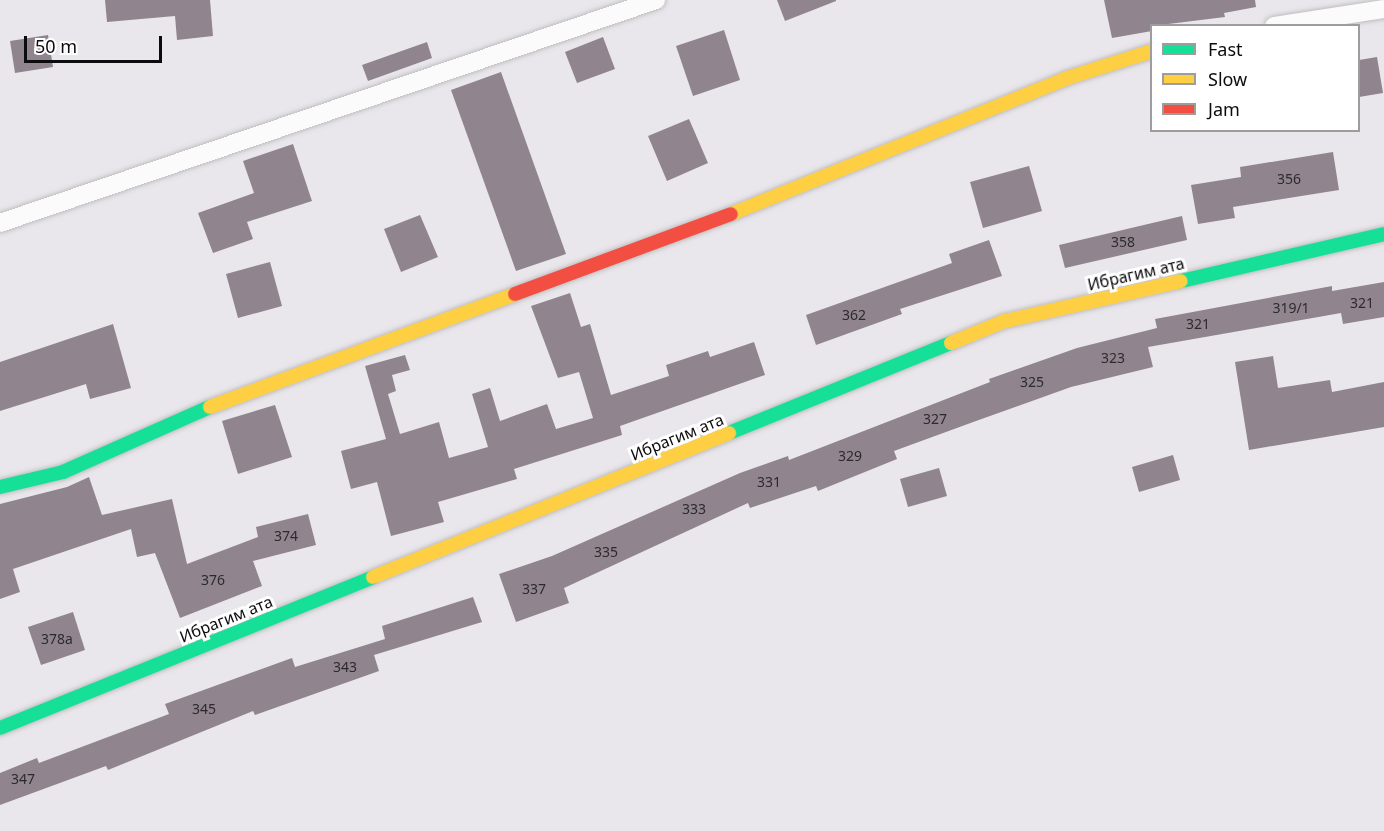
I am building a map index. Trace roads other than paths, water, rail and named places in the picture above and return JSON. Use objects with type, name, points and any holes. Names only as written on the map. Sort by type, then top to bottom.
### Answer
[{"type":"street","points":[[0,223],[656,0]]},
{"type":"street","points":[[1288,24],[1384,9]]},
{"type":"street","points":[[0,487],[63,472],[199,411],[824,179],[1067,78],[1150,52]]},
{"type":"street","name":"Ибрагим ата","points":[[0,728],[1005,321],[1384,234]]}]
